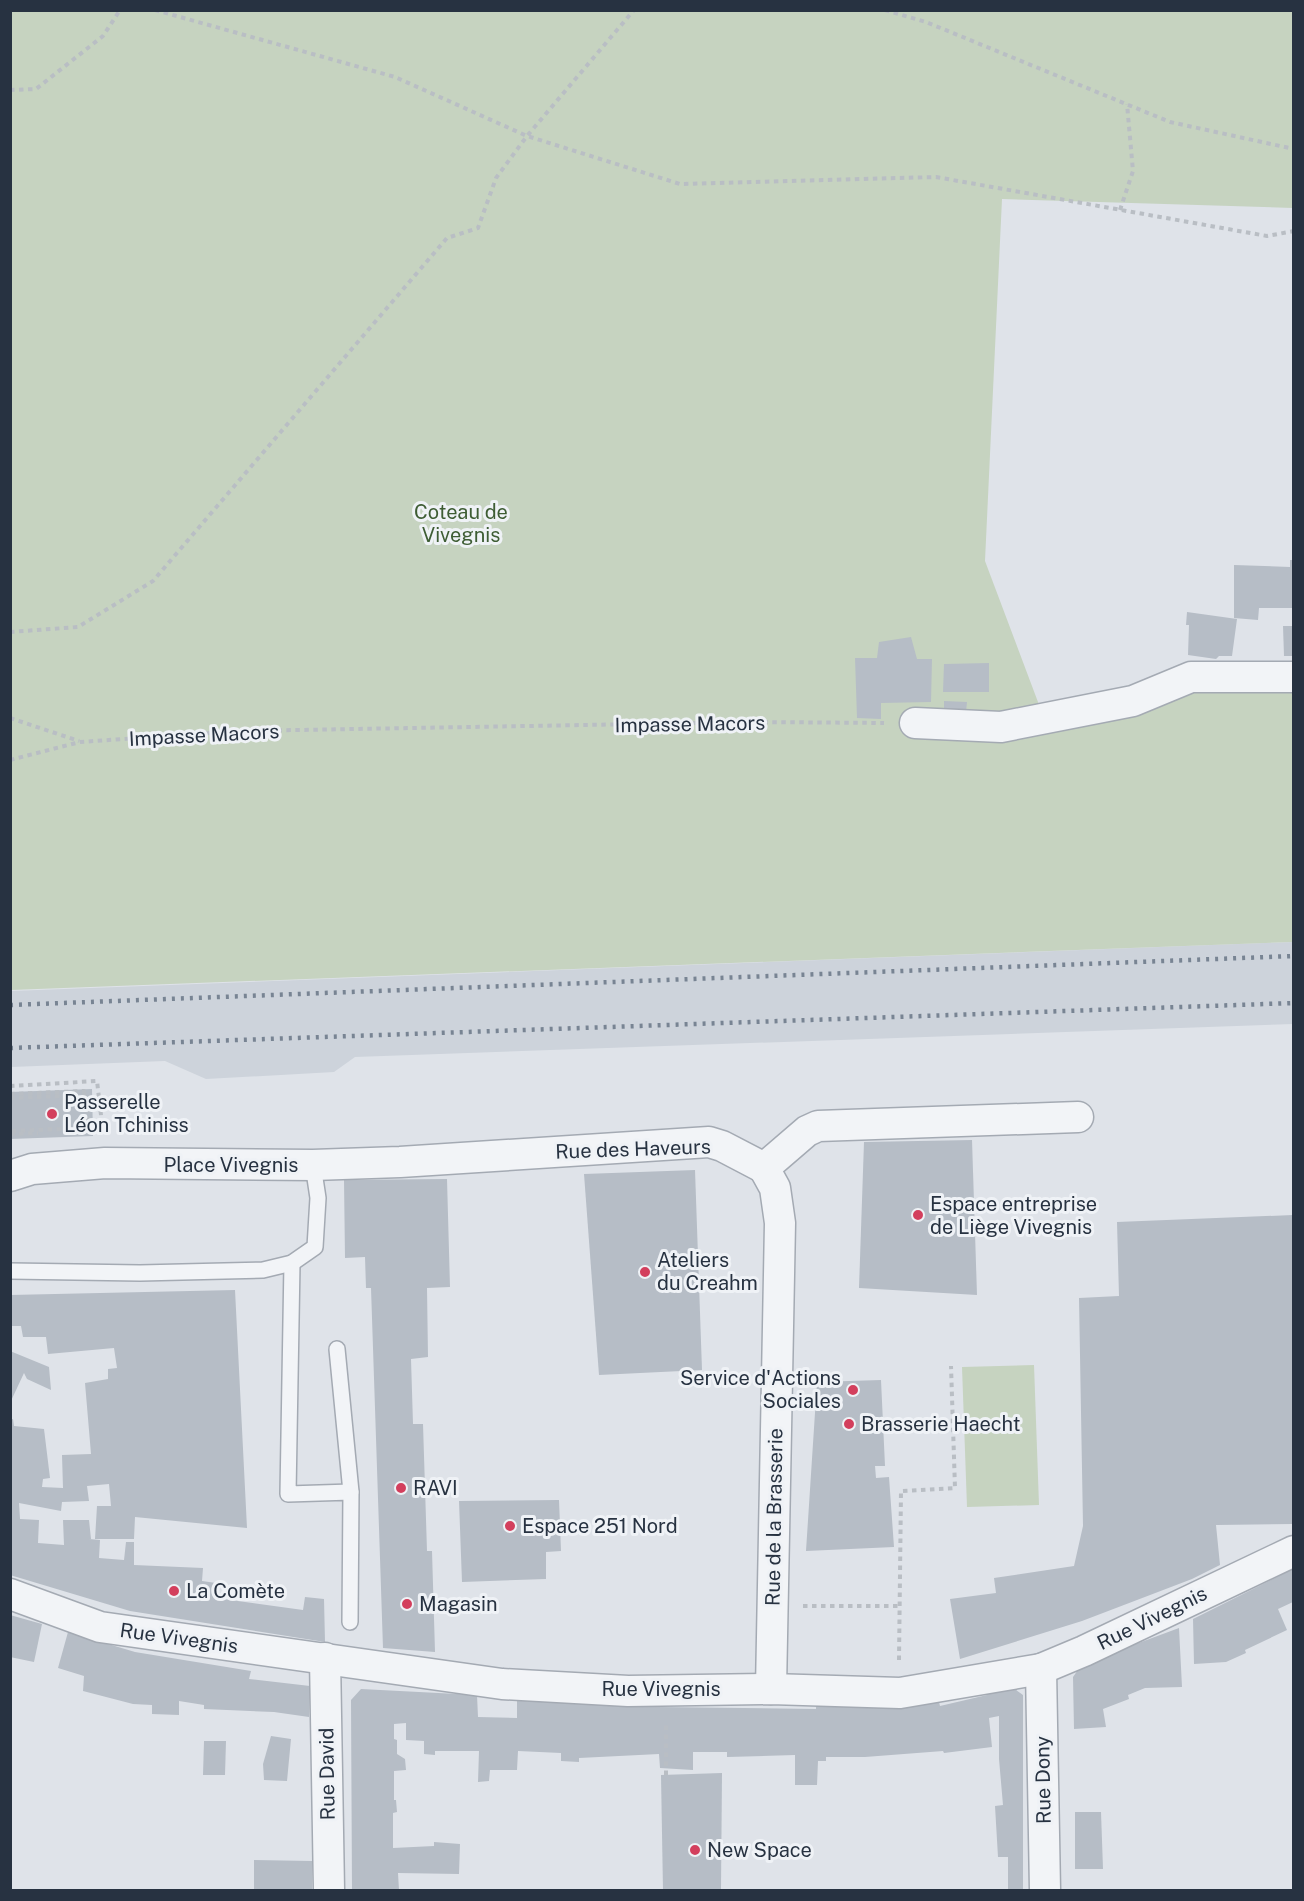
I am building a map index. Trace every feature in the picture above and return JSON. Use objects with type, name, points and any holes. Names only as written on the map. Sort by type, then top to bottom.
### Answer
[{"type":"street","points":[[915,723],[1001,727],[1133,701],[1191,677],[1293,677]]},
{"type":"street","points":[[764,1168],[807,1131],[818,1126],[1078,1117]]},
{"type":"street","name":"Rue des Haveurs","points":[[313,1165],[709,1142],[722,1146],[764,1168]]},
{"type":"street","name":"Place Vivegnis","points":[[10,1176],[32,1169],[105,1163],[313,1165]]},
{"type":"street","name":"Rue de la Brasserie","points":[[764,1168],[775,1188],[780,1223],[771,1689]]},
{"type":"street","name":"Rue Vivegnis","points":[[10,1594],[100,1627],[502,1684],[628,1691],[771,1689],[900,1694],[1041,1669],[1084,1651],[1293,1551]]},
{"type":"street","name":"Rue David","points":[[325,1658],[328,1890]]},
{"type":"street","name":"Rue Dony","points":[[1041,1669],[1045,1890]]},
{"type":"lane","name":"Place Vivegnis","points":[[10,1271],[207,1272],[263,1270],[292,1263],[315,1247],[318,1198],[313,1165]]},
{"type":"lane","points":[[292,1263],[288,1494],[351,1492]]},
{"type":"lane","points":[[337,1349],[351,1492],[350,1622]]},
{"type":"path","points":[[10,90],[36,89],[103,36],[120,10]]},
{"type":"path","points":[[155,10],[395,77],[527,136],[680,184],[936,177],[1267,236],[1293,231]]},
{"type":"path","points":[[10,632],[78,627],[153,581],[447,238],[478,228],[496,178],[527,136],[634,10]]},
{"type":"path","points":[[885,10],[926,22],[1170,122],[1293,149]]},
{"type":"path","points":[[1120,210],[1133,171],[1127,104]]},
{"type":"path","points":[[10,718],[80,742]]},
{"type":"path","name":"Impasse Macors","points":[[80,742],[240,731],[756,723],[915,723]]},
{"type":"path","points":[[10,760],[80,742]]},
{"type":"path","points":[[10,1086],[97,1081],[103,1125]]},
{"type":"path","points":[[10,1096],[87,1095],[88,1131],[10,1133]]},
{"type":"path","points":[[900,1694],[899,1606],[902,1491],[955,1488],[951,1366]]},
{"type":"path","points":[[773,1605],[899,1606]]},
{"type":"path","points":[[666,1719],[666,1775]]},
{"type":"shaded area","points":[[1294,942],[1293,1024],[355,1057],[334,1072],[206,1079],[165,1061],[11,1067],[11,991]]},
{"type":"green space","name":"Coteau de Vivegnis","points":[[10,11],[1293,11],[1293,208],[1002,199],[985,561],[1044,718],[1191,677],[1293,681],[1293,942],[11,990]]},
{"type":"green space","points":[[1034,1365],[1039,1505],[967,1507],[962,1367]]},
{"type":"building","points":[[1290,560],[1293,560],[1293,608],[1259,608],[1258,620],[1234,618],[1234,565],[1290,567]]},
{"type":"building","points":[[1187,612],[1237,619],[1232,656],[1219,656],[1216,659],[1188,655]]},
{"type":"building","points":[[1283,626],[1293,626],[1293,656],[1284,656]]},
{"type":"building","points":[[911,637],[917,659],[932,659],[931,702],[881,703],[881,719],[857,718],[855,658],[877,658],[879,642]]},
{"type":"building","points":[[989,663],[989,692],[943,692],[944,664]]},
{"type":"building","points":[[944,701],[967,702],[966,712],[944,720]]},
{"type":"building","name":"Passerelle Léon Tchiniss","points":[[92,1089],[93,1136],[10,1139],[10,1092]]},
{"type":"building","name":"Espace entreprise de Liège Vivegnis","points":[[972,1140],[977,1295],[859,1288],[864,1142]]},
{"type":"building","name":"Ateliers du Creahm","points":[[695,1170],[702,1370],[599,1375],[584,1174]]},
{"type":"building","points":[[447,1179],[450,1287],[427,1288],[428,1357],[411,1359],[413,1424],[423,1424],[427,1551],[432,1551],[435,1652],[383,1648],[371,1288],[366,1288],[365,1257],[345,1258],[344,1180]]},
{"type":"building","points":[[1293,1215],[1293,1524],[1216,1525],[1220,1565],[1192,1579],[1082,1621],[960,1659],[950,1599],[996,1593],[994,1578],[1074,1566],[1083,1526],[1079,1298],[1119,1296],[1117,1222]]},
{"type":"building","points":[[235,1290],[247,1528],[135,1517],[134,1539],[95,1539],[97,1506],[111,1506],[109,1484],[87,1486],[89,1501],[62,1502],[61,1511],[19,1503],[20,1519],[39,1520],[38,1543],[64,1545],[63,1520],[89,1520],[91,1539],[89,1539],[100,1540],[99,1558],[124,1560],[126,1542],[134,1542],[134,1565],[203,1568],[202,1581],[216,1583],[216,1598],[303,1610],[305,1597],[324,1599],[325,1642],[130,1611],[10,1575],[10,1420],[13,1419],[14,1426],[44,1429],[50,1478],[43,1479],[42,1487],[63,1488],[62,1455],[91,1454],[85,1383],[108,1379],[108,1369],[117,1368],[114,1348],[48,1354],[46,1337],[23,1337],[21,1326],[10,1326],[10,1295]]},
{"type":"building","points":[[10,1351],[49,1367],[51,1390],[27,1379],[24,1373],[10,1403]]},
{"type":"building","name":"Brasserie Haecht","points":[[881,1380],[885,1466],[875,1466],[876,1478],[889,1477],[894,1547],[806,1551],[817,1382]]},
{"type":"building","name":"Espace 251 Nord","points":[[559,1500],[561,1551],[546,1552],[546,1579],[462,1582],[459,1501]]},
{"type":"building","points":[[1293,1569],[1293,1602],[1278,1609],[1287,1630],[1245,1650],[1246,1653],[1226,1662],[1194,1664],[1193,1619]]},
{"type":"building","points":[[10,1615],[42,1624],[34,1662],[10,1657]]},
{"type":"building","points":[[1179,1628],[1182,1687],[1145,1688],[1128,1695],[1129,1699],[1103,1709],[1106,1727],[1074,1729],[1073,1677],[1082,1664]]},
{"type":"building","points":[[68,1632],[135,1652],[251,1671],[249,1679],[310,1686],[309,1717],[274,1712],[204,1709],[204,1705],[179,1701],[179,1715],[152,1714],[152,1705],[133,1704],[83,1691],[84,1676],[58,1668]]},
{"type":"building","points":[[1012,1687],[1023,1695],[1023,1890],[1008,1890],[1008,1857],[998,1857],[995,1806],[1003,1805],[999,1759],[999,1716],[989,1718],[992,1747],[944,1753],[943,1751],[865,1757],[826,1757],[826,1761],[818,1761],[817,1785],[795,1785],[795,1755],[727,1757],[727,1752],[693,1752],[693,1770],[660,1768],[659,1754],[579,1758],[579,1762],[561,1761],[561,1753],[518,1751],[517,1770],[490,1770],[489,1781],[478,1782],[479,1751],[435,1751],[435,1755],[424,1754],[424,1741],[406,1740],[406,1723],[394,1724],[397,1754],[405,1759],[406,1770],[394,1771],[394,1800],[396,1800],[397,1812],[393,1813],[393,1848],[434,1846],[434,1842],[460,1844],[459,1874],[398,1873],[399,1890],[352,1890],[351,1700],[361,1689],[477,1695],[478,1717],[517,1718],[517,1700],[659,1707],[816,1709],[816,1706],[883,1707],[939,1702],[940,1706]]},
{"type":"building","points":[[271,1736],[291,1739],[287,1781],[264,1780],[263,1764]]},
{"type":"building","points":[[204,1741],[226,1741],[225,1775],[203,1775]]},
{"type":"building","name":"New Space","points":[[722,1773],[721,1890],[663,1890],[661,1775]]},
{"type":"building","points":[[1075,1812],[1101,1812],[1103,1869],[1075,1869]]},
{"type":"building","points":[[254,1860],[312,1861],[312,1890],[254,1890]]},
{"type":"railway","points":[[10,1005],[1294,956]]},
{"type":"railway","points":[[10,1048],[1294,1003]]},
{"type":"place","name":"Passerelle Léon Tchiniss","points":[[52,1114]]},
{"type":"place","name":"Espace entreprise de Liège Vivegnis","points":[[918,1215]]},
{"type":"place","name":"Ateliers du Creahm","points":[[645,1272]]},
{"type":"place","name":"Service d'Actions Sociales","points":[[853,1390]]},
{"type":"place","name":"Brasserie Haecht","points":[[849,1424]]},
{"type":"place","name":"RAVI","points":[[401,1488]]},
{"type":"place","name":"Espace 251 Nord","points":[[510,1526]]},
{"type":"place","name":"La Comète","points":[[174,1591]]},
{"type":"place","name":"Magasin","points":[[407,1604]]},
{"type":"place","name":"New Space","points":[[695,1850]]}]
